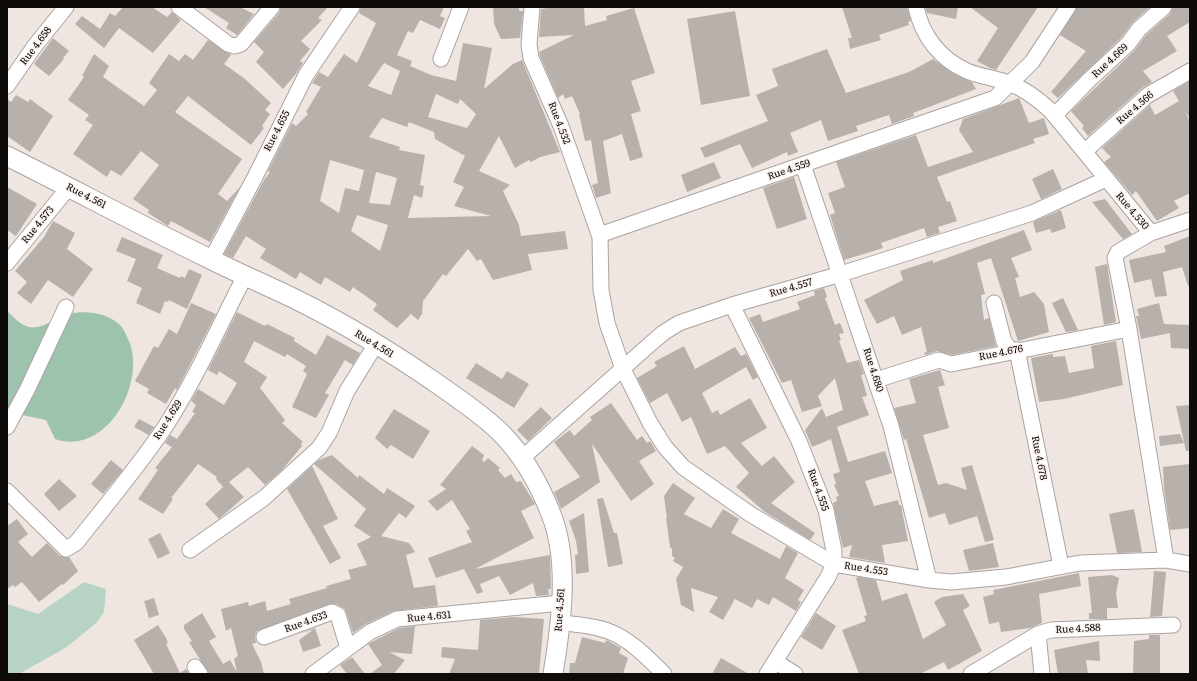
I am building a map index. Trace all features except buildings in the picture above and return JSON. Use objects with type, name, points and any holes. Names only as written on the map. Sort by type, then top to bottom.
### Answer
[{"type":"main road","name":"Rue 4.561","points":[[7,156],[211,260],[293,298],[376,344],[469,406],[502,434],[534,477],[551,514],[558,535],[562,557],[561,603],[553,674]]},
{"type":"street","name":"Rue 4.658","points":[[7,86],[34,47],[66,7]]},
{"type":"street","points":[[178,7],[228,44],[234,46],[241,44],[272,7]]},
{"type":"street","name":"Rue 4.655","points":[[211,260],[256,177],[277,130],[306,75],[352,7]]},
{"type":"street","points":[[441,59],[461,7]]},
{"type":"street","name":"Rue 4.532","points":[[532,7],[529,44],[531,58],[561,126],[600,237]]},
{"type":"street","name":"Rue 4.530","points":[[916,7],[926,36],[940,53],[967,71],[1011,84],[1037,98],[1055,115],[1085,151],[1103,181],[1151,233],[1116,255],[1166,560]]},
{"type":"street","name":"Rue 4.559","points":[[600,237],[612,231],[995,98],[1032,62],[1068,7]]},
{"type":"street","name":"Rue 4.669","points":[[1055,115],[1128,44],[1139,29],[1164,7]]},
{"type":"street","name":"Rue 4.566","points":[[1085,151],[1148,95],[1190,71]]},
{"type":"street","name":"Rue 4.680","points":[[803,165],[891,426],[929,580]]},
{"type":"street","name":"Rue 4.557","points":[[521,459],[663,333],[679,323],[732,305],[841,274],[1032,213],[1103,181]]},
{"type":"street","name":"Rue 4.573","points":[[7,263],[69,187]]},
{"type":"street","points":[[1151,233],[1190,220]]},
{"type":"street","points":[[600,237],[603,307],[623,369]]},
{"type":"street","name":"Rue 4.629","points":[[7,491],[67,548],[76,543],[139,463],[165,426],[187,389],[245,276]]},
{"type":"street","points":[[994,303],[1004,342],[1007,347],[1012,350],[1017,350]]},
{"type":"street","name":"Rue 4.555","points":[[732,305],[802,448],[826,510],[834,551],[834,564]]},
{"type":"street","points":[[7,427],[24,396],[66,307]]},
{"type":"street","name":"Rue 4.676","points":[[876,380],[939,360],[951,364],[1129,329]]},
{"type":"street","points":[[190,550],[264,498],[319,448],[329,433],[347,391],[376,344]]},
{"type":"street","name":"Rue 4.678","points":[[1017,350],[1061,566]]},
{"type":"street","name":"Rue 4.553","points":[[623,369],[665,447],[683,467],[750,514],[834,564],[929,580],[972,581],[1006,577],[1061,566],[1093,562],[1166,560],[1190,564]]},
{"type":"street","points":[[795,674],[772,668],[828,577],[834,564]]},
{"type":"street","name":"Rue 4.631","points":[[313,674],[370,632],[398,619],[561,603]]},
{"type":"street","name":"Rue 4.633","points":[[264,637],[332,612],[338,615],[348,648]]},
{"type":"street","points":[[560,622],[606,630],[616,634],[641,652],[664,674]]},
{"type":"street","name":"Rue 4.588","points":[[971,674],[1038,634],[1051,630],[1173,625]]},
{"type":"street","points":[[1038,634],[1042,674]]},
{"type":"green space","points":[[7,311],[20,323],[31,327],[42,326],[69,314],[82,312],[103,315],[115,321],[124,330],[133,356],[132,375],[127,394],[118,412],[106,426],[91,437],[74,442],[55,439],[46,420],[22,415],[7,420]]},
{"type":"green space","points":[[84,582],[106,589],[104,612],[96,623],[68,646],[58,652],[19,674],[7,674],[7,604],[38,614]]}]
